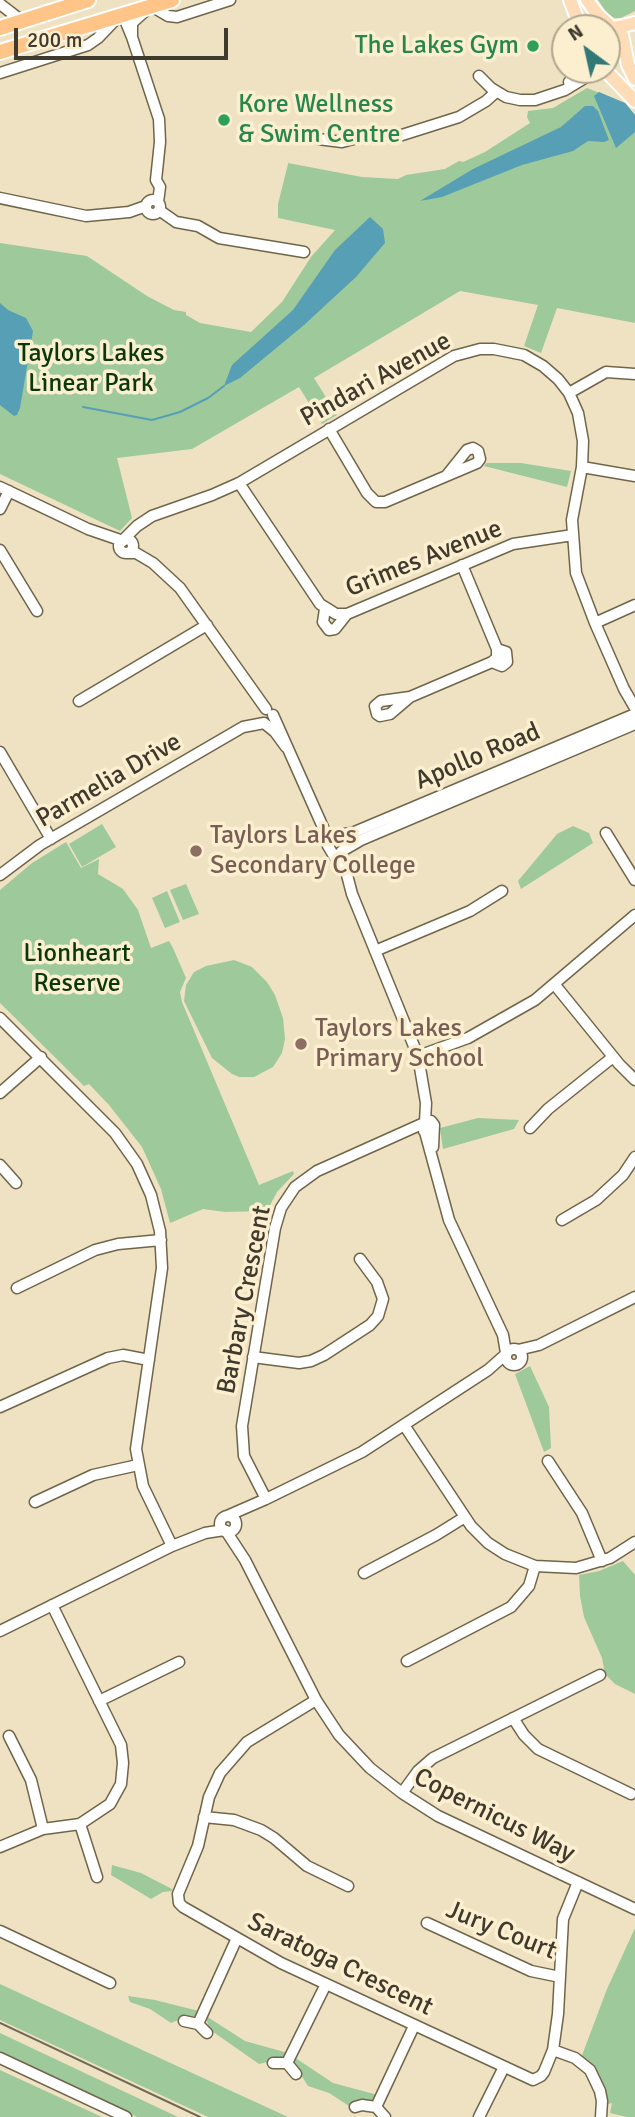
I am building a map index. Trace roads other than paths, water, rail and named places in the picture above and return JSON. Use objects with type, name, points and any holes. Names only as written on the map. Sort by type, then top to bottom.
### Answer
[{"type":"highway","points":[[88,0],[2,27],[5,51],[172,0]]},
{"type":"main road","points":[[621,57],[635,31]]},
{"type":"main road","points":[[621,36],[624,38],[628,65],[635,79]]},
{"type":"main road","points":[[620,84],[635,101]]},
{"type":"street","points":[[132,37],[132,23],[151,6],[169,16],[177,17],[230,0]]},
{"type":"street","points":[[0,5],[22,21]]},
{"type":"street","points":[[0,5],[2,27]]},
{"type":"street","points":[[0,73],[88,45],[120,16],[132,37],[159,119],[160,153],[156,180],[151,187],[153,205],[176,222],[198,226],[219,238],[304,253]]},
{"type":"street","points":[[479,76],[494,90],[520,100],[535,100],[552,95],[572,84]]},
{"type":"street","points":[[552,95],[565,84]]},
{"type":"street","points":[[318,139],[342,142],[369,135],[402,135],[452,120],[480,104],[494,90]]},
{"type":"street","points":[[0,198],[86,216],[129,212],[153,205]]},
{"type":"street","name":"Pindari Avenue","points":[[127,545],[147,519],[241,482],[442,361],[480,349],[509,351],[532,359],[552,373],[569,393],[581,423],[582,467],[572,520],[576,573],[634,717]]},
{"type":"street","points":[[569,393],[606,372],[635,374]]},
{"type":"street","points":[[330,429],[367,493],[376,502],[385,502],[447,475]]},
{"type":"street","points":[[582,467],[635,476]]},
{"type":"street","name":"Grimes Avenue","points":[[241,482],[264,522],[325,609],[336,614],[346,614],[513,544],[573,538]]},
{"type":"street","points":[[0,509],[5,489],[127,545],[180,588],[248,684],[264,716],[286,747],[319,818],[333,837],[352,894],[418,1056],[433,1154],[454,1232],[513,1355]]},
{"type":"street","points":[[0,550],[37,611]]},
{"type":"street","points":[[410,697],[497,658],[497,649],[462,565]]},
{"type":"street","points":[[595,623],[635,605]]},
{"type":"street","points":[[325,609],[323,622],[329,630],[335,629],[346,614]]},
{"type":"street","points":[[79,701],[207,625]]},
{"type":"street","name":"Parmelia Drive","points":[[0,875],[51,839],[264,716]]},
{"type":"street","name":"Apollo Road","points":[[333,837],[352,832],[634,717]]},
{"type":"street","name":"Apollo Road","points":[[338,852],[634,717]]},
{"type":"street","points":[[0,753],[51,839]]},
{"type":"street","points":[[606,834],[635,880]]},
{"type":"street","points":[[375,951],[470,911],[502,891]]},
{"type":"street","points":[[418,1056],[484,1031],[535,1000],[635,915]]},
{"type":"street","points":[[555,985],[635,1080]]},
{"type":"street","points":[[0,1018],[110,1126],[126,1147],[145,1181],[156,1214],[161,1240],[161,1279],[137,1431],[138,1465],[143,1486],[172,1546]]},
{"type":"street","points":[[0,1093],[41,1057]]},
{"type":"street","points":[[530,1128],[548,1109],[613,1057]]},
{"type":"street","name":"Barbary Crescent","points":[[266,1499],[244,1455],[242,1426],[275,1228],[281,1208],[300,1183],[317,1171],[405,1133],[428,1127]]},
{"type":"street","points":[[562,1220],[596,1200],[623,1175],[635,1157]]},
{"type":"street","points":[[0,1165],[16,1184]]},
{"type":"street","points":[[17,1288],[95,1250],[118,1244],[161,1240]]},
{"type":"street","points":[[253,1357],[299,1363],[311,1361],[324,1356],[370,1325],[378,1316],[383,1300],[377,1282],[360,1259]]},
{"type":"street","points":[[1,1629],[172,1546],[228,1524],[256,1504],[356,1456],[513,1355],[539,1345],[635,1297]]},
{"type":"street","points":[[0,1406],[108,1357],[149,1360]]},
{"type":"street","points":[[404,1425],[476,1532],[495,1549],[514,1559],[535,1566],[565,1569],[603,1561],[618,1555],[635,1542]]},
{"type":"street","points":[[548,1461],[586,1519],[603,1561]]},
{"type":"street","points":[[35,1502],[93,1475],[138,1465]]},
{"type":"street","points":[[364,1573],[465,1517]]},
{"type":"street","name":"Copernicus Way","points":[[228,1524],[316,1700],[348,1745],[370,1768],[402,1793],[450,1823],[635,1909]]},
{"type":"street","points":[[407,1661],[511,1608],[528,1586],[535,1566]]},
{"type":"street","points":[[0,1847],[43,1829],[80,1824],[110,1804],[121,1784],[121,1745],[52,1605]]},
{"type":"street","points":[[99,1701],[179,1662]]},
{"type":"street","points":[[402,1793],[418,1771],[433,1758],[601,1675]]},
{"type":"street","name":"Saratoga Crescent","points":[[316,1700],[259,1733],[238,1750],[220,1773],[209,1797],[195,1855],[178,1894],[178,1903],[281,1963],[528,2078],[537,2079],[544,2072],[557,2035],[564,1919],[578,1882]]},
{"type":"street","points":[[513,1718],[524,1735],[538,1749],[632,1794]]},
{"type":"street","points":[[9,1736],[31,1780],[43,1829]]},
{"type":"street","points":[[204,1816],[234,1820],[261,1830],[307,1866],[348,1886]]},
{"type":"street","points":[[80,1824],[97,1877]]},
{"type":"street","name":"Jury Court","points":[[426,1923],[531,1971],[560,1978]]},
{"type":"street","points":[[0,1931],[112,1984]]},
{"type":"street","points":[[198,2024],[237,1938]]},
{"type":"street","points":[[287,2063],[326,1984]]},
{"type":"street","points":[[184,2021],[198,2024],[207,2033]]},
{"type":"street","points":[[376,2107],[414,2026]]},
{"type":"street","points":[[553,2050],[575,2058],[590,2070],[600,2091],[601,2117]]},
{"type":"street","points":[[0,2058],[127,2117]]},
{"type":"street","points":[[273,2063],[287,2063]]},
{"type":"street","points":[[287,2063],[296,2074]]},
{"type":"street","points":[[480,2117],[504,2067]]},
{"type":"street","points":[[355,2107],[376,2107],[385,2117]]},
{"type":"water","points":[[599,92],[625,103],[635,115],[635,132],[616,148],[594,96]]},
{"type":"water","points":[[585,106],[593,106],[598,111],[609,140],[588,141],[573,151],[522,165],[442,197],[420,201],[473,169],[561,127]]},
{"type":"water","points":[[370,217],[383,229],[385,243],[356,277],[240,378],[224,386],[232,365],[293,310],[335,250]]},
{"type":"water","points":[[0,303],[26,318],[33,331],[20,408],[14,416],[0,405]]},
{"type":"waterway","points":[[83,407],[152,420],[180,412],[208,398],[224,386]]},
{"type":"railway","points":[[0,2023],[200,2117]]},
{"type":"place","name":"The Lakes Gym","points":[[533,46]]},
{"type":"place","name":"Kore Wellness & Swim Centre","points":[[224,120]]},
{"type":"place","name":"Taylors Lakes Secondary College","points":[[196,851]]},
{"type":"place","name":"Taylors Lakes Primary School","points":[[301,1044]]},
{"type":"park label","name":"Taylors Lakes Linear Park","points":[[91,369]]},
{"type":"park label","name":"Lionheart Reserve","points":[[77,969]]}]
